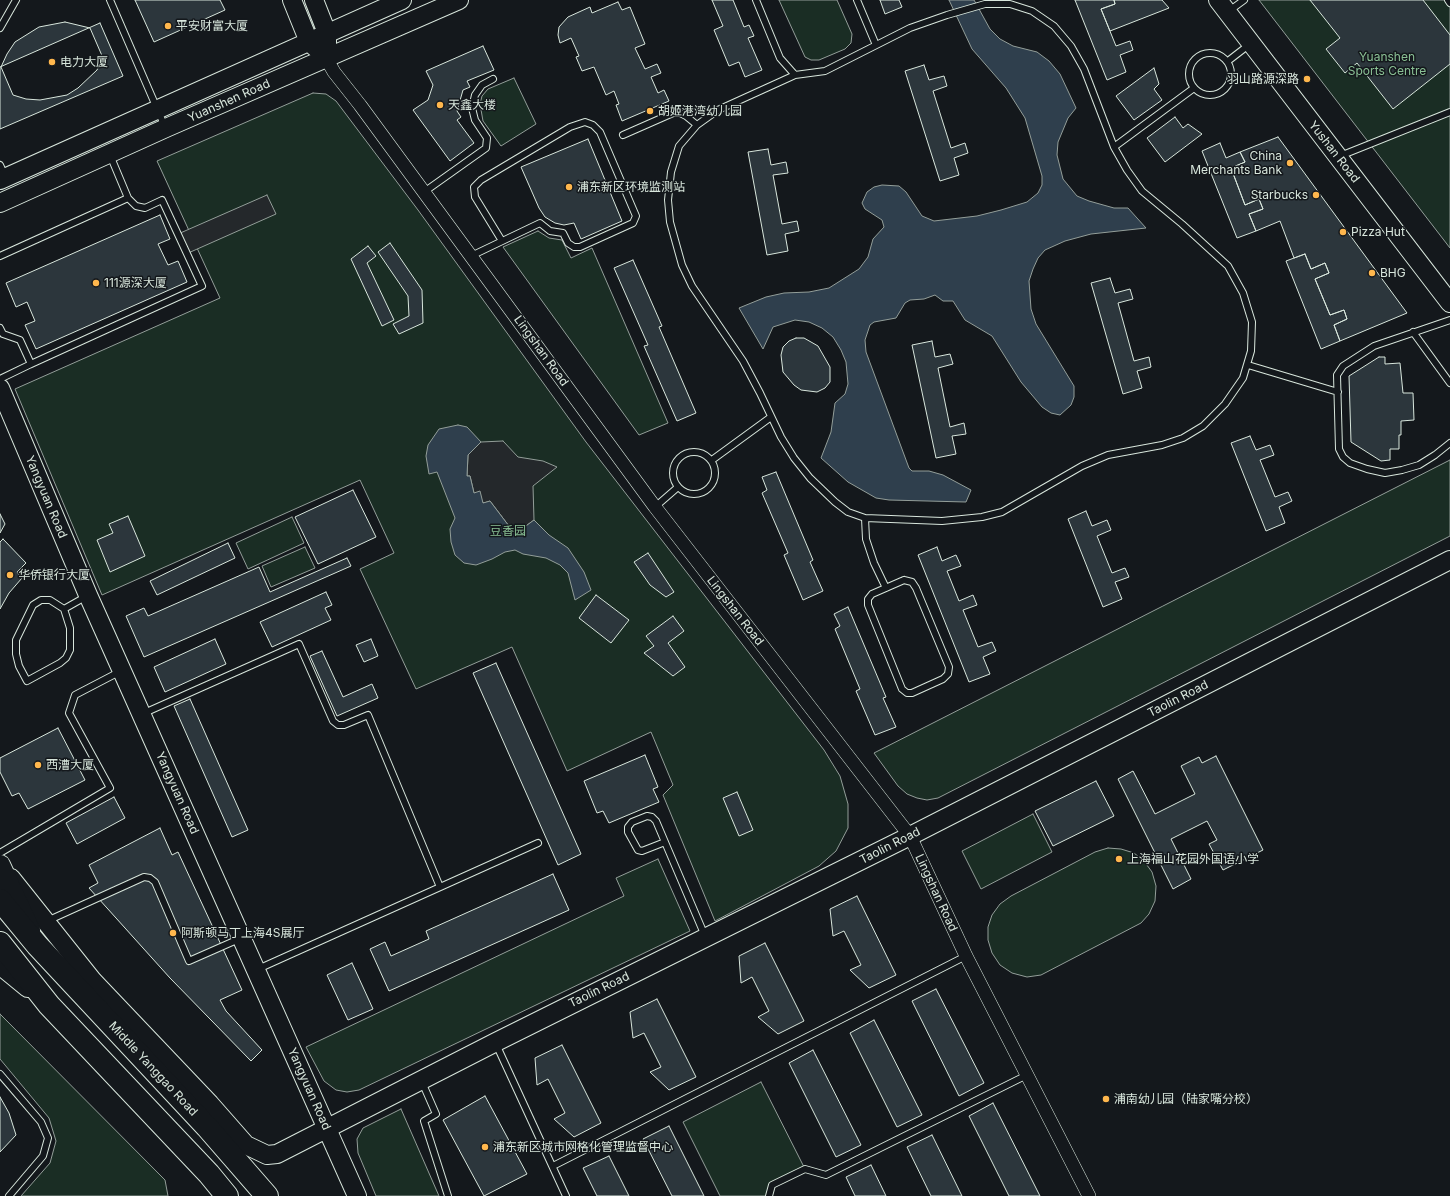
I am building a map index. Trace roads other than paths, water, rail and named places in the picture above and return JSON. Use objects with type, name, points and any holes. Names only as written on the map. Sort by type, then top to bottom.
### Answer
[{"type":"highway","name":"Middle Yanggao Road","points":[[0,900],[36,945],[207,1127],[267,1196]]},
{"type":"highway","points":[[0,943],[49,1005],[227,1196]]},
{"type":"main road","name":"Middle Yanggao Road","points":[[0,864],[36,945]]},
{"type":"main road","points":[[0,964],[49,1005]]},
{"type":"street","points":[[292,0],[309,42],[326,58]]},
{"type":"street","points":[[314,0],[327,33],[326,58]]},
{"type":"street","name":"Yuanshen Road","points":[[2,175],[158,109],[402,0]]},
{"type":"street","name":"Yuanshen Road","points":[[0,203],[166,128],[459,0]]},
{"type":"street","name":"Yushan Road","points":[[1223,6],[1450,303]]},
{"type":"street","name":"Lingshan Road","points":[[326,58],[655,507],[910,836],[966,956],[1089,1196]]},
{"type":"street","name":"Yangyuan Road","points":[[0,388],[88,595],[328,1129],[356,1196]]},
{"type":"street","name":"Taolin Road","points":[[0,864],[93,981],[246,1145],[267,1155],[277,1154],[496,1042],[910,836],[1450,560]]},
{"type":"lane","points":[[0,28],[16,0]]},
{"type":"lane","points":[[110,0],[166,128]]},
{"type":"lane","points":[[756,0],[780,58],[787,68],[795,75]]},
{"type":"lane","points":[[857,0],[876,45]]},
{"type":"lane","points":[[1223,6],[1244,0]]},
{"type":"lane","points":[[985,4],[1010,4],[1032,11],[1054,26],[1071,46],[1084,69],[1114,147],[1127,170],[1142,191],[1182,224],[1228,266],[1243,293],[1252,322],[1251,351],[1248,364],[1243,378],[1225,404],[1203,426],[1183,438],[1162,445],[1108,455],[1082,466],[1002,512],[982,517],[942,521],[865,518],[848,512],[810,478],[781,437],[743,361],[692,286],[682,265],[670,222],[668,200],[671,172],[679,146],[697,125],[718,110],[795,75],[825,71],[876,45],[910,28],[985,4]]},
{"type":"lane","points":[[1228,61],[1252,43]]},
{"type":"lane","points":[[1210,53],[1216,53],[1228,61],[1231,68],[1231,82],[1221,93],[1207,96],[1194,88],[1189,76],[1190,69],[1197,58],[1210,53]]},
{"type":"lane","points":[[424,192],[486,148],[487,138],[475,120],[472,108],[475,95],[482,85],[493,79]]},
{"type":"lane","points":[[1114,147],[1194,88]]},
{"type":"lane","points":[[1338,157],[1450,112]]},
{"type":"lane","points":[[623,135],[673,113],[680,113],[686,116],[697,125]]},
{"type":"lane","points":[[471,256],[540,223],[550,231],[563,233],[568,243],[574,247],[580,247],[633,223],[636,216],[600,132],[593,125],[584,122],[570,127],[481,180],[474,187],[475,196],[502,241]]},
{"type":"lane","points":[[0,379],[202,286],[162,200],[145,208],[136,206],[128,198],[109,154]]},
{"type":"lane","points":[[0,256],[128,198]]},
{"type":"lane","points":[[1450,320],[1374,346],[1343,366],[1337,375],[1339,449],[1343,457],[1350,463],[1385,473],[1402,470],[1419,465],[1450,443]]},
{"type":"lane","points":[[0,328],[3,334],[20,340],[31,364]]},
{"type":"lane","points":[[1413,332],[1450,383]]},
{"type":"lane","points":[[1248,364],[1338,392]]},
{"type":"lane","points":[[712,460],[772,417]]},
{"type":"lane","points":[[687,453],[700,453],[712,460],[716,474],[711,488],[705,492],[690,495],[678,487],[673,475],[676,462],[681,456],[687,453]]},
{"type":"lane","points":[[655,507],[678,487]]},
{"type":"lane","points":[[865,518],[866,539],[874,563],[886,588]]},
{"type":"lane","points":[[904,580],[912,582],[916,588],[949,666],[948,674],[943,679],[912,693],[906,693],[902,689],[868,605],[868,599],[872,594],[886,588],[904,580]]},
{"type":"lane","points":[[64,609],[88,595]]},
{"type":"lane","points":[[40,600],[50,600],[64,609],[70,628],[70,650],[66,658],[60,663],[27,681],[19,666],[16,654],[16,640],[21,628],[33,605],[40,600]]},
{"type":"lane","points":[[142,714],[299,644],[333,721],[338,725],[344,725],[368,715],[440,887]]},
{"type":"lane","points":[[0,853],[110,788],[69,713],[75,695],[123,670]]},
{"type":"lane","points":[[665,842],[642,851],[638,850],[628,832],[628,826],[632,822],[647,816],[652,817],[656,821],[706,937]]},
{"type":"lane","points":[[256,969],[538,843]]},
{"type":"lane","points":[[45,922],[144,877],[150,878],[155,882],[189,961],[242,937]]},
{"type":"lane","points":[[553,1166],[966,956]]},
{"type":"lane","points":[[496,1042],[566,1196]]},
{"type":"lane","points":[[0,1074],[41,1122],[48,1138],[43,1156],[9,1196]]},
{"type":"lane","points":[[769,1196],[772,1186],[805,1168],[826,1175],[1027,1075]]},
{"type":"lane","points":[[421,1081],[436,1114],[424,1121],[448,1196]]},
{"type":"water","points":[[949,0],[974,0],[990,29],[1000,39],[1013,46],[1037,52],[1049,61],[1060,74],[1076,108],[1068,118],[1058,142],[1057,155],[1063,179],[1077,196],[1114,208],[1128,208],[1146,228],[1091,234],[1065,241],[1045,250],[1038,258],[1029,281],[1031,309],[1036,324],[1074,386],[1074,397],[1071,405],[1060,415],[1051,413],[1042,407],[1021,382],[992,336],[965,320],[953,301],[943,301],[935,295],[924,299],[910,300],[905,303],[896,318],[874,322],[870,325],[865,340],[866,352],[909,468],[912,471],[929,471],[943,475],[971,490],[966,502],[889,500],[876,498],[848,482],[821,458],[831,432],[835,403],[845,394],[848,384],[846,362],[833,337],[822,328],[809,322],[795,320],[773,327],[763,349],[739,308],[766,297],[784,293],[809,292],[829,288],[859,269],[868,257],[873,239],[884,227],[882,220],[865,209],[862,203],[867,192],[874,187],[882,185],[899,186],[906,192],[922,216],[934,221],[977,216],[1001,210],[1027,202],[1038,193],[1042,185],[1042,176],[1025,118],[1006,88],[972,49]]},
{"type":"water","points":[[458,425],[467,427],[481,442],[468,455],[467,476],[470,476],[474,493],[480,491],[483,503],[490,501],[515,534],[534,520],[549,535],[568,548],[584,572],[591,590],[575,600],[568,573],[560,565],[546,558],[523,554],[515,550],[505,552],[476,565],[464,563],[455,555],[451,542],[450,529],[455,518],[437,472],[429,474],[426,456],[428,445],[439,429]]},
{"type":"place","name":"平安财富大厦","points":[[168,26]]},
{"type":"place","name":"电力大厦","points":[[52,62]]},
{"type":"place","name":"羽山路源深路","points":[[1307,79]]},
{"type":"place","name":"天鑫大楼","points":[[440,105]]},
{"type":"place","name":"胡姬港湾幼儿园","points":[[650,111]]},
{"type":"place","name":"China Merchants Bank","points":[[1290,163]]},
{"type":"place","name":"浦东新区环境监测站","points":[[569,187]]},
{"type":"place","name":"Starbucks","points":[[1316,195]]},
{"type":"place","name":"Pizza Hut","points":[[1343,232]]},
{"type":"place","name":"BHG","points":[[1372,273]]},
{"type":"place","name":"111源深大厦","points":[[96,283]]},
{"type":"place","name":"华侨银行大厦","points":[[10,575]]},
{"type":"place","name":"西漕大厦","points":[[38,765]]},
{"type":"place","name":"上海福山花园外国语小学","points":[[1119,859]]},
{"type":"place","name":"阿斯顿马丁上海4S展厅","points":[[173,933]]},
{"type":"place","name":"浦南幼儿园（陆家嘴分校）","points":[[1106,1099]]},
{"type":"place","name":"浦东新区城市网格化管理监督中心","points":[[485,1147]]},
{"type":"park label","name":"Yuanshen Sports Centre","points":[[1387,64]]},
{"type":"park label","name":"豆香园","points":[[508,531]]}]
